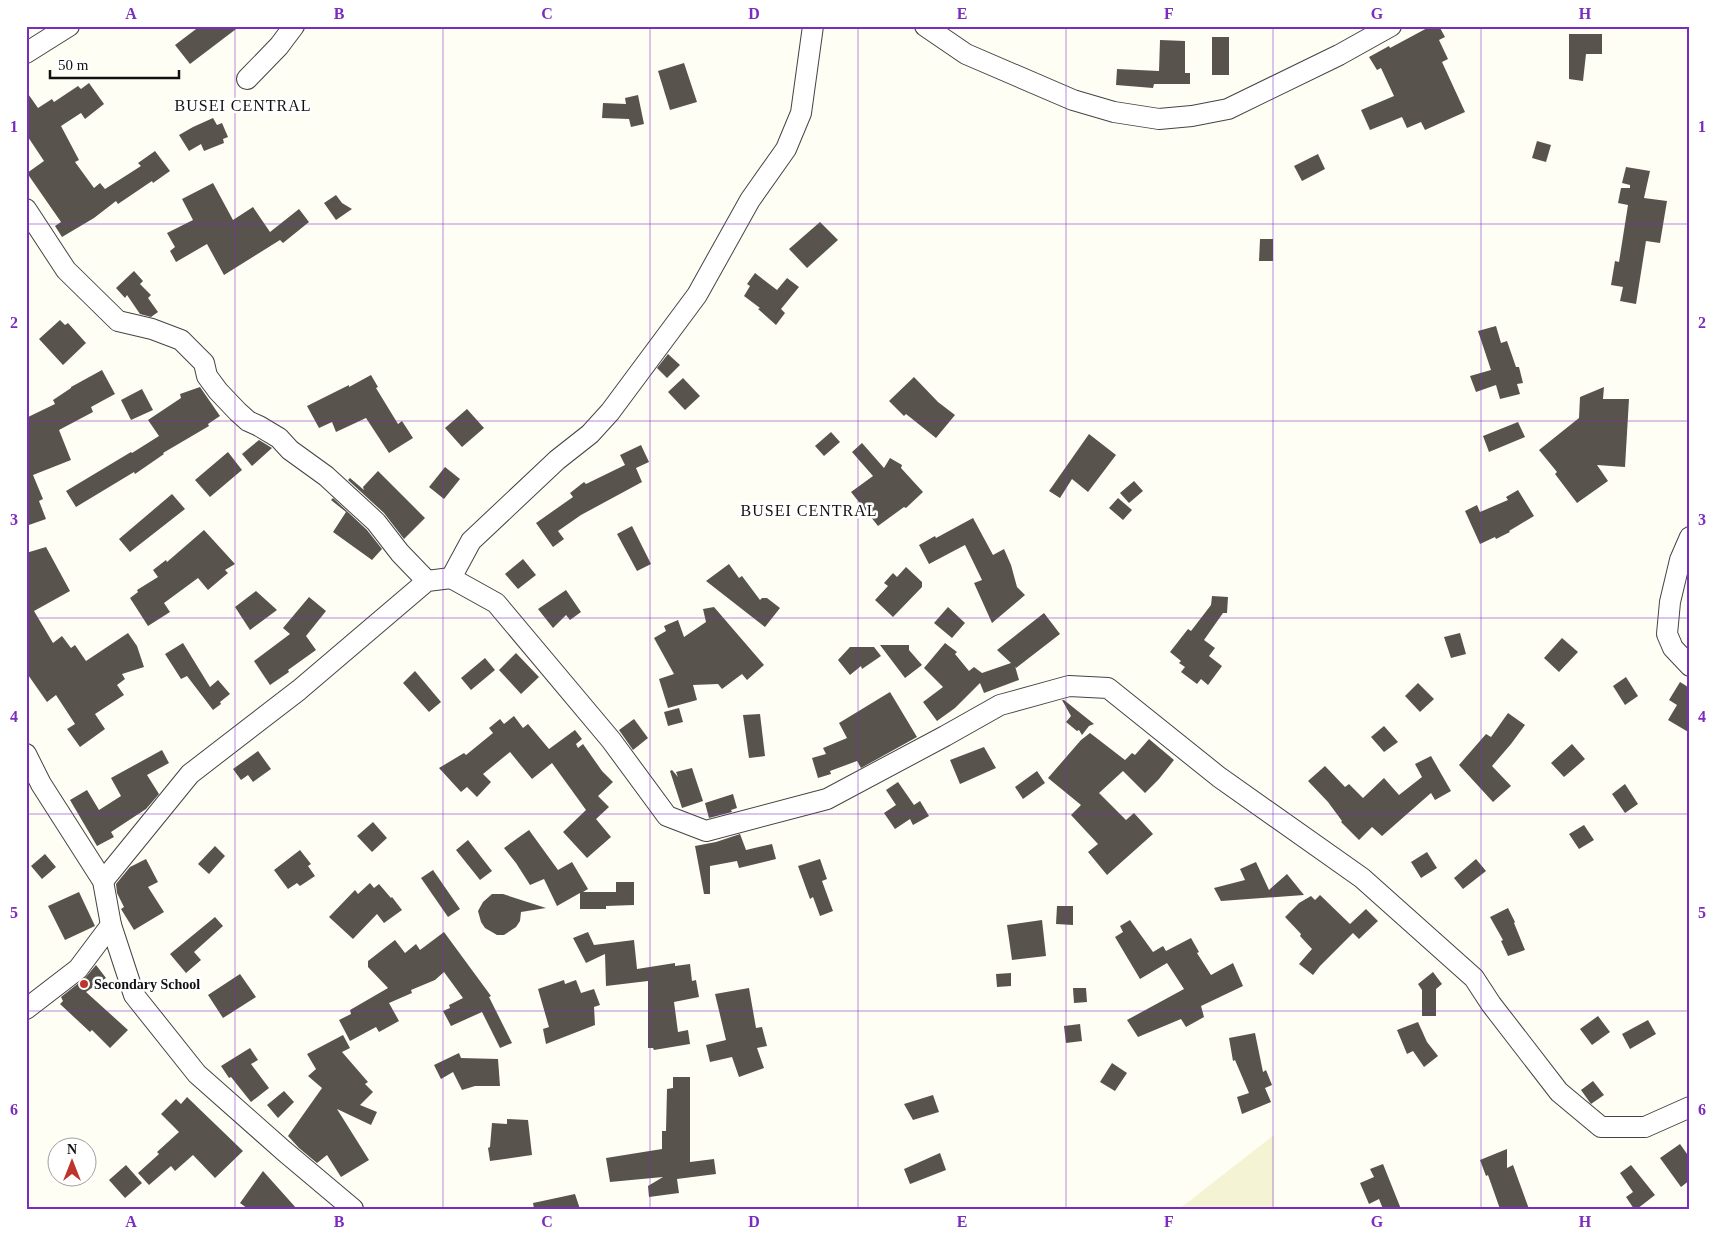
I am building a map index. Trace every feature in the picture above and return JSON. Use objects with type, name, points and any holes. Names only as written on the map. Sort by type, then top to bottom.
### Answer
[{"type":"street","points":[[26,53],[69,26]]},
{"type":"street","points":[[247,78],[279,46],[294,26]]},
{"type":"street","points":[[451,578],[471,541],[557,460],[590,434],[610,412],[696,294],[750,200],[786,149],[801,113],[813,26]]},
{"type":"street","points":[[925,26],[966,54],[1073,100],[1114,112],[1159,118],[1192,116],[1228,108],[1339,55],[1390,26]]},
{"type":"street","points":[[26,209],[66,270],[118,321],[152,329],[181,340],[204,363],[207,376],[238,412],[248,421],[279,438],[290,450],[326,476],[376,522],[400,553],[427,581]]},
{"type":"street","points":[[1690,538],[1680,560],[1670,602],[1667,634],[1673,648],[1690,666]]},
{"type":"street","points":[[103,881],[190,774],[299,690],[427,581],[451,578],[496,603],[611,740],[667,816],[706,831],[827,799],[1000,705],[1069,686],[1108,688],[1219,777],[1362,878],[1425,934],[1474,978],[1491,1004],[1559,1092],[1601,1127],[1645,1127],[1690,1107]]},
{"type":"street","points":[[26,754],[41,784],[103,881],[111,925],[134,995],[197,1074],[353,1209]]},
{"type":"street","points":[[26,1009],[78,969],[111,925]]},
{"type":"green space","points":[[1274,1135],[1274,1209],[1179,1209]]},
{"type":"building","points":[[200,26],[240,26],[190,64],[175,45]]},
{"type":"building","points":[[1431,26],[1439,26],[1445,37],[1439,40],[1448,59],[1442,62],[1465,112],[1425,130],[1421,122],[1407,128],[1402,117],[1370,130],[1361,110],[1394,96],[1381,68],[1377,70],[1369,57]]},
{"type":"building","points":[[1569,34],[1602,34],[1602,54],[1586,54],[1583,81],[1569,79]]},
{"type":"building","points":[[1212,37],[1229,37],[1229,75],[1212,75]]},
{"type":"building","points":[[1160,40],[1185,41],[1185,73],[1190,73],[1190,84],[1154,84],[1153,88],[1116,85],[1117,69],[1159,71]]},
{"type":"building","points":[[684,63],[697,102],[670,110],[658,71]]},
{"type":"building","points":[[89,83],[104,104],[85,119],[81,113],[61,126],[79,160],[75,162],[94,188],[100,183],[105,189],[141,166],[138,163],[155,151],[170,171],[118,204],[116,201],[94,218],[62,237],[55,226],[61,222],[27,173],[44,161],[26,134],[26,91],[38,108],[52,99],[54,102],[78,86],[81,89]]},
{"type":"building","points":[[638,95],[644,124],[631,127],[629,119],[602,118],[603,103],[626,104],[625,98]]},
{"type":"building","points":[[213,118],[217,125],[222,123],[228,137],[223,139],[224,143],[204,151],[201,144],[189,151],[179,135]]},
{"type":"building","points":[[1537,141],[1551,145],[1546,162],[1532,158]]},
{"type":"building","points":[[1318,154],[1325,169],[1302,181],[1294,166]]},
{"type":"building","points":[[1626,167],[1650,171],[1644,198],[1667,201],[1660,243],[1646,241],[1636,304],[1620,301],[1623,287],[1611,285],[1615,261],[1619,262],[1628,205],[1618,203],[1621,188],[1630,188],[1630,185],[1622,183]]},
{"type":"building","points":[[213,183],[233,220],[253,207],[270,232],[299,209],[309,222],[283,243],[280,240],[224,275],[207,244],[176,262],[170,251],[175,247],[167,233],[193,220],[182,199]]},
{"type":"building","points":[[336,195],[342,203],[352,209],[336,220],[324,203]]},
{"type":"building","points":[[820,222],[838,240],[807,268],[789,249]]},
{"type":"building","points":[[1260,239],[1273,239],[1273,261],[1259,261]]},
{"type":"building","points":[[134,271],[143,281],[140,284],[151,295],[148,298],[158,312],[151,317],[140,314],[127,295],[125,298],[116,288]]},
{"type":"building","points":[[755,273],[777,290],[787,278],[799,287],[781,309],[785,313],[776,325],[758,309],[760,308],[744,296],[750,286],[747,284]]},
{"type":"building","points":[[60,320],[65,325],[68,323],[86,343],[63,365],[39,339]]},
{"type":"building","points":[[1496,326],[1501,343],[1507,341],[1516,367],[1519,367],[1523,383],[1517,384],[1520,394],[1500,399],[1496,385],[1476,392],[1470,376],[1491,370],[1478,331]]},
{"type":"building","points":[[668,354],[680,365],[667,378],[657,368]]},
{"type":"building","points":[[102,370],[115,394],[91,407],[93,412],[59,430],[71,460],[33,475],[43,499],[39,501],[46,519],[26,526],[26,418],[55,404],[53,400],[71,387]]},
{"type":"building","points":[[371,375],[378,387],[376,388],[398,424],[402,421],[413,438],[389,453],[366,418],[336,432],[332,422],[319,428],[307,406]]},
{"type":"building","points":[[914,377],[938,402],[955,415],[936,438],[906,414],[904,416],[889,401]]},
{"type":"building","points":[[683,378],[700,396],[685,410],[668,392]]},
{"type":"building","points":[[200,387],[220,416],[208,424],[209,426],[163,453],[135,474],[134,472],[76,507],[66,491],[159,436],[148,420],[181,398],[180,394]]},
{"type":"building","points":[[1604,387],[1603,399],[1629,399],[1625,467],[1597,465],[1608,481],[1577,503],[1555,474],[1557,472],[1539,450],[1579,418],[1580,397]]},
{"type":"building","points":[[142,389],[153,410],[131,420],[121,400]]},
{"type":"building","points":[[467,409],[484,428],[462,447],[445,428]]},
{"type":"building","points":[[1518,422],[1525,437],[1489,452],[1483,436]]},
{"type":"building","points":[[831,432],[840,442],[824,456],[815,446]]},
{"type":"building","points":[[1089,434],[1116,455],[1088,492],[1072,479],[1060,498],[1049,491]]},
{"type":"building","points":[[259,440],[272,448],[252,466],[242,454]]},
{"type":"building","points":[[862,443],[884,468],[890,458],[902,465],[901,468],[923,492],[906,508],[904,507],[878,526],[851,492],[873,476],[852,452]]},
{"type":"building","points":[[641,445],[649,462],[636,468],[642,482],[581,515],[558,531],[564,539],[553,547],[536,523],[573,497],[570,493],[584,482],[586,484],[625,465],[620,455]]},
{"type":"building","points":[[228,452],[242,470],[210,497],[195,480]]},
{"type":"building","points":[[445,467],[460,479],[444,499],[429,487]]},
{"type":"building","points":[[378,471],[425,518],[404,539],[384,513],[348,480],[350,478],[364,490],[363,487]]},
{"type":"building","points":[[1134,481],[1143,491],[1129,503],[1120,493]]},
{"type":"building","points":[[1518,490],[1534,516],[1510,532],[1480,544],[1465,511],[1477,505],[1480,512],[1508,500],[1506,497]]},
{"type":"building","points":[[172,494],[185,509],[130,552],[119,539]]},
{"type":"building","points":[[333,498],[367,530],[382,549],[372,560],[333,532],[346,512],[331,500]]},
{"type":"building","points":[[1118,498],[1132,510],[1123,520],[1109,508]]},
{"type":"building","points":[[973,518],[993,555],[1004,549],[1017,587],[1025,595],[992,623],[974,583],[982,580],[965,545],[929,564],[919,545]]},
{"type":"building","points":[[632,526],[651,564],[637,571],[617,534]]},
{"type":"building","points":[[204,530],[235,564],[225,570],[228,573],[208,590],[198,578],[164,603],[170,612],[148,626],[130,598],[138,592],[137,590],[158,577],[153,570],[166,560],[167,562]]},
{"type":"building","points":[[46,547],[70,591],[34,611],[53,643],[62,636],[71,648],[75,645],[86,661],[128,633],[137,646],[144,667],[122,674],[125,679],[117,685],[124,695],[95,714],[105,729],[80,747],[67,729],[75,724],[56,695],[47,702],[26,672],[26,553]]},
{"type":"building","points":[[523,559],[536,575],[518,589],[505,574]]},
{"type":"building","points":[[729,564],[739,578],[742,576],[760,600],[767,598],[780,608],[765,627],[706,581]]},
{"type":"building","points":[[906,567],[922,582],[922,587],[893,617],[875,600],[888,586],[884,583],[893,573],[897,577]]},
{"type":"building","points":[[566,590],[581,612],[570,620],[566,615],[553,628],[538,609]]},
{"type":"building","points":[[256,591],[277,610],[250,630],[235,607]]},
{"type":"building","points":[[1212,596],[1228,597],[1227,613],[1223,613],[1204,640],[1215,648],[1209,656],[1222,666],[1208,685],[1201,679],[1197,684],[1181,672],[1185,667],[1170,652],[1188,629],[1191,631],[1211,605]]},
{"type":"building","points":[[309,597],[326,611],[306,636],[316,650],[270,685],[254,661],[290,634],[283,628]]},
{"type":"building","points":[[714,607],[764,665],[747,680],[742,674],[722,689],[718,684],[693,685],[697,700],[668,708],[659,679],[674,674],[654,638],[666,631],[664,626],[678,620],[684,637],[706,622],[703,609]]},
{"type":"building","points":[[948,607],[965,623],[952,638],[934,623]]},
{"type":"building","points":[[1044,613],[1060,634],[1016,668],[1015,666],[1019,680],[984,693],[980,683],[955,708],[937,721],[923,702],[943,687],[924,668],[945,643],[957,652],[955,654],[969,671],[974,667],[982,673],[1011,663],[997,650]]},
{"type":"building","points":[[1460,633],[1466,654],[1451,658],[1444,637]]},
{"type":"building","points":[[1562,638],[1578,652],[1559,672],[1544,658]]},
{"type":"building","points":[[183,643],[210,687],[218,680],[230,694],[213,710],[187,676],[181,679],[165,654]]},
{"type":"building","points":[[880,645],[909,645],[909,650],[922,665],[905,678]]},
{"type":"building","points":[[850,647],[874,647],[881,656],[862,669],[861,666],[850,675],[838,660]]},
{"type":"building","points":[[516,653],[539,677],[521,694],[499,670]]},
{"type":"building","points":[[485,658],[495,670],[471,690],[461,678]]},
{"type":"building","points":[[415,671],[441,702],[429,712],[403,683]]},
{"type":"building","points":[[1626,677],[1638,696],[1625,705],[1613,686]]},
{"type":"building","points":[[1680,682],[1688,687],[1690,685],[1690,733],[1668,720],[1677,705],[1669,700]]},
{"type":"building","points":[[1418,683],[1434,699],[1420,712],[1405,696]]},
{"type":"building","points":[[890,692],[917,737],[861,768],[857,761],[830,771],[831,774],[818,778],[812,758],[826,754],[823,748],[847,738],[839,723]]},
{"type":"building","points":[[1062,700],[1094,724],[1089,726],[1082,735],[1079,730],[1077,731],[1066,722],[1071,716]]},
{"type":"building","points":[[679,708],[683,722],[668,726],[664,712]]},
{"type":"building","points":[[1508,713],[1525,725],[1492,766],[1511,786],[1493,802],[1459,765],[1486,734],[1491,737]]},
{"type":"building","points":[[760,714],[765,756],[749,758],[743,715]]},
{"type":"building","points":[[514,716],[523,728],[528,724],[549,749],[575,730],[582,739],[576,744],[578,748],[583,744],[602,771],[613,782],[598,796],[609,807],[596,819],[611,837],[587,858],[563,832],[586,810],[552,763],[532,779],[510,752],[483,774],[491,782],[477,797],[467,787],[461,792],[439,768],[464,753],[466,755],[493,733],[489,728],[500,719],[504,724]]},
{"type":"building","points":[[634,719],[648,738],[633,750],[619,730]]},
{"type":"building","points":[[1384,726],[1398,742],[1384,752],[1371,737]]},
{"type":"building","points":[[1090,733],[1125,760],[1132,753],[1135,755],[1149,739],[1174,760],[1145,793],[1123,771],[1099,793],[1126,820],[1134,813],[1153,834],[1107,875],[1088,852],[1098,844],[1071,815],[1081,805],[1048,778],[1081,740]]},
{"type":"building","points":[[1572,744],[1585,759],[1564,777],[1551,763]]},
{"type":"building","points":[[984,747],[996,768],[960,784],[950,760]]},
{"type":"building","points":[[162,750],[169,763],[147,775],[159,794],[146,809],[111,832],[114,837],[97,846],[70,800],[87,790],[99,810],[121,796],[111,778]]},
{"type":"building","points":[[258,751],[271,769],[253,782],[248,775],[241,780],[233,769]]},
{"type":"building","points":[[1431,756],[1451,791],[1435,800],[1431,793],[1382,836],[1372,827],[1359,840],[1341,822],[1328,802],[1308,781],[1325,766],[1345,787],[1349,784],[1363,798],[1384,778],[1399,795],[1422,777],[1415,764]]},
{"type":"building","points":[[692,768],[703,801],[682,808],[670,771],[672,770],[678,777],[676,772]]},
{"type":"building","points":[[1037,771],[1045,783],[1023,799],[1015,787]]},
{"type":"building","points":[[898,782],[914,805],[920,801],[929,816],[913,825],[910,819],[895,829],[884,813],[896,805],[886,790]]},
{"type":"building","points":[[1625,784],[1638,804],[1625,813],[1612,794]]},
{"type":"building","points":[[733,794],[737,808],[731,810],[732,812],[709,818],[705,803]]},
{"type":"building","points":[[373,822],[387,838],[372,852],[357,836]]},
{"type":"building","points":[[1584,825],[1594,840],[1579,849],[1569,834]]},
{"type":"building","points":[[529,830],[558,870],[572,862],[588,889],[583,892],[616,892],[616,882],[634,882],[634,905],[606,906],[606,909],[580,909],[580,893],[557,906],[544,879],[530,885],[504,848]]},
{"type":"building","points":[[740,834],[746,850],[772,844],[776,859],[739,868],[737,861],[710,866],[710,894],[704,894],[695,846],[716,842]]},
{"type":"building","points":[[468,840],[492,871],[480,880],[456,850]]},
{"type":"building","points":[[215,846],[225,856],[209,874],[198,864]]},
{"type":"building","points":[[300,850],[311,864],[308,866],[315,876],[300,886],[297,883],[288,889],[274,870]]},
{"type":"building","points":[[1427,852],[1437,868],[1421,878],[1411,862]]},
{"type":"building","points":[[45,854],[56,867],[42,879],[31,866]]},
{"type":"building","points":[[146,859],[158,882],[148,887],[164,912],[134,930],[121,909],[124,907],[117,893],[116,884],[130,867]]},
{"type":"building","points":[[820,859],[827,879],[822,881],[833,911],[820,916],[813,897],[810,899],[798,866]]},
{"type":"building","points":[[1476,859],[1486,871],[1463,889],[1454,878]]},
{"type":"building","points":[[1256,862],[1269,890],[1287,874],[1304,895],[1221,901],[1214,888],[1245,880],[1240,869]]},
{"type":"building","points":[[433,870],[460,909],[448,917],[421,878]]},
{"type":"building","points":[[370,883],[374,888],[379,884],[402,910],[384,923],[377,914],[353,939],[329,917],[355,890],[358,894]]},
{"type":"building","points":[[79,892],[95,926],[65,940],[48,906]]},
{"type":"building","points":[[492,894],[503,894],[546,908],[521,912],[520,921],[516,927],[504,935],[497,935],[485,928],[478,911],[483,902]]},
{"type":"building","points":[[1320,895],[1350,924],[1366,909],[1378,921],[1359,939],[1353,933],[1313,975],[1299,964],[1312,949],[1285,917],[1299,903],[1311,896],[1315,900]]},
{"type":"building","points":[[1057,906],[1073,906],[1073,925],[1056,924]]},
{"type":"building","points":[[1508,908],[1525,950],[1508,956],[1501,941],[1503,940],[1490,917]]},
{"type":"building","points":[[215,917],[223,926],[194,952],[201,960],[186,973],[170,954]]},
{"type":"building","points":[[1042,920],[1046,956],[1012,960],[1007,925]]},
{"type":"building","points":[[1130,920],[1153,952],[1163,946],[1166,951],[1191,938],[1199,952],[1197,953],[1211,975],[1233,963],[1243,986],[1201,1006],[1204,1017],[1186,1027],[1181,1019],[1138,1037],[1127,1020],[1184,989],[1167,963],[1140,979],[1115,937],[1123,932],[1120,926]]},
{"type":"building","points":[[444,932],[491,996],[489,997],[512,1043],[500,1048],[482,1012],[451,1026],[443,1011],[450,1008],[449,1005],[463,998],[444,972],[435,980],[411,990],[412,993],[389,1003],[399,1021],[379,1032],[376,1027],[350,1041],[339,1020],[351,1014],[350,1010],[388,988],[368,967],[368,961],[395,940],[405,953],[416,944],[420,950]]},
{"type":"building","points":[[588,932],[594,945],[634,940],[637,969],[675,963],[675,966],[690,964],[692,981],[696,980],[699,997],[674,1002],[678,1032],[688,1030],[690,1044],[654,1050],[653,1048],[648,1048],[648,981],[606,986],[605,954],[586,963],[573,938]]},
{"type":"building","points":[[96,965],[106,978],[86,992],[128,1030],[110,1048],[92,1030],[90,1032],[60,1004],[63,1001],[61,997],[85,978]]},
{"type":"building","points":[[1433,972],[1442,984],[1436,989],[1436,1016],[1422,1016],[1422,990],[1418,984]]},
{"type":"building","points":[[1011,973],[1011,986],[997,987],[996,974]]},
{"type":"building","points":[[240,974],[256,997],[223,1018],[208,995]]},
{"type":"building","points":[[564,980],[565,984],[576,980],[581,993],[594,989],[600,1005],[594,1007],[595,1025],[546,1044],[543,1029],[549,1027],[538,989]]},
{"type":"building","points":[[749,988],[756,1028],[762,1027],[767,1046],[757,1048],[764,1068],[739,1077],[732,1057],[710,1062],[706,1045],[726,1040],[715,994]]},
{"type":"building","points":[[1073,988],[1086,988],[1087,1002],[1074,1003]]},
{"type":"building","points":[[1598,1016],[1610,1032],[1592,1045],[1580,1029]]},
{"type":"building","points":[[1648,1020],[1656,1034],[1630,1049],[1622,1034]]},
{"type":"building","points":[[1418,1022],[1427,1042],[1438,1056],[1424,1067],[1413,1051],[1407,1054],[1397,1030]]},
{"type":"building","points":[[1080,1024],[1082,1041],[1066,1043],[1064,1026]]},
{"type":"building","points":[[1255,1033],[1263,1072],[1266,1070],[1272,1085],[1265,1088],[1271,1102],[1242,1114],[1237,1097],[1249,1093],[1235,1060],[1233,1061],[1229,1038]]},
{"type":"building","points":[[343,1035],[350,1048],[342,1052],[368,1082],[365,1084],[373,1092],[360,1105],[377,1112],[371,1125],[337,1109],[369,1160],[341,1177],[327,1155],[317,1163],[288,1136],[322,1088],[308,1076],[316,1069],[307,1054]]},
{"type":"building","points":[[250,1048],[258,1060],[251,1064],[269,1088],[251,1102],[231,1077],[229,1078],[221,1066]]},
{"type":"building","points":[[459,1053],[461,1058],[498,1059],[500,1086],[475,1086],[462,1090],[453,1072],[441,1079],[434,1065]]},
{"type":"building","points":[[1112,1063],[1127,1073],[1115,1091],[1100,1082]]},
{"type":"building","points":[[673,1077],[690,1077],[690,1162],[714,1159],[716,1174],[677,1179],[679,1193],[649,1197],[648,1186],[663,1177],[610,1182],[606,1158],[662,1149],[662,1131],[666,1131],[667,1089],[673,1088]]},
{"type":"building","points":[[1593,1081],[1604,1095],[1591,1104],[1581,1090]]},
{"type":"building","points":[[284,1091],[294,1102],[278,1118],[267,1105]]},
{"type":"building","points":[[933,1095],[939,1112],[913,1120],[904,1104]]},
{"type":"building","points":[[187,1097],[243,1151],[215,1178],[193,1155],[175,1171],[171,1166],[149,1185],[138,1173],[179,1132],[161,1114],[176,1099],[181,1104]]},
{"type":"building","points":[[507,1119],[528,1120],[532,1155],[490,1161],[488,1148],[490,1147],[492,1123],[507,1124]]},
{"type":"building","points":[[1680,1144],[1690,1158],[1690,1180],[1681,1187],[1660,1158]]},
{"type":"building","points":[[1507,1149],[1507,1168],[1513,1165],[1529,1209],[1500,1209],[1488,1175],[1486,1176],[1480,1160]]},
{"type":"building","points":[[940,1153],[946,1170],[910,1184],[904,1169]]},
{"type":"building","points":[[1383,1164],[1401,1209],[1383,1209],[1379,1199],[1369,1204],[1360,1183],[1374,1177],[1370,1169]]},
{"type":"building","points":[[126,1165],[142,1183],[125,1198],[109,1180]]},
{"type":"building","points":[[1631,1165],[1655,1195],[1637,1209],[1634,1209],[1626,1197],[1633,1192],[1620,1173]]},
{"type":"building","points":[[263,1171],[297,1209],[248,1209],[240,1203]]},
{"type":"building","points":[[575,1194],[580,1209],[534,1209],[533,1203]]},
{"type":"place","name":"Secondary School","points":[[84,984]]},
{"type":"district","name":"BUSEI CENTRAL","points":[[243,105]]},
{"type":"district","name":"BUSEI CENTRAL","points":[[809,510]]}]
